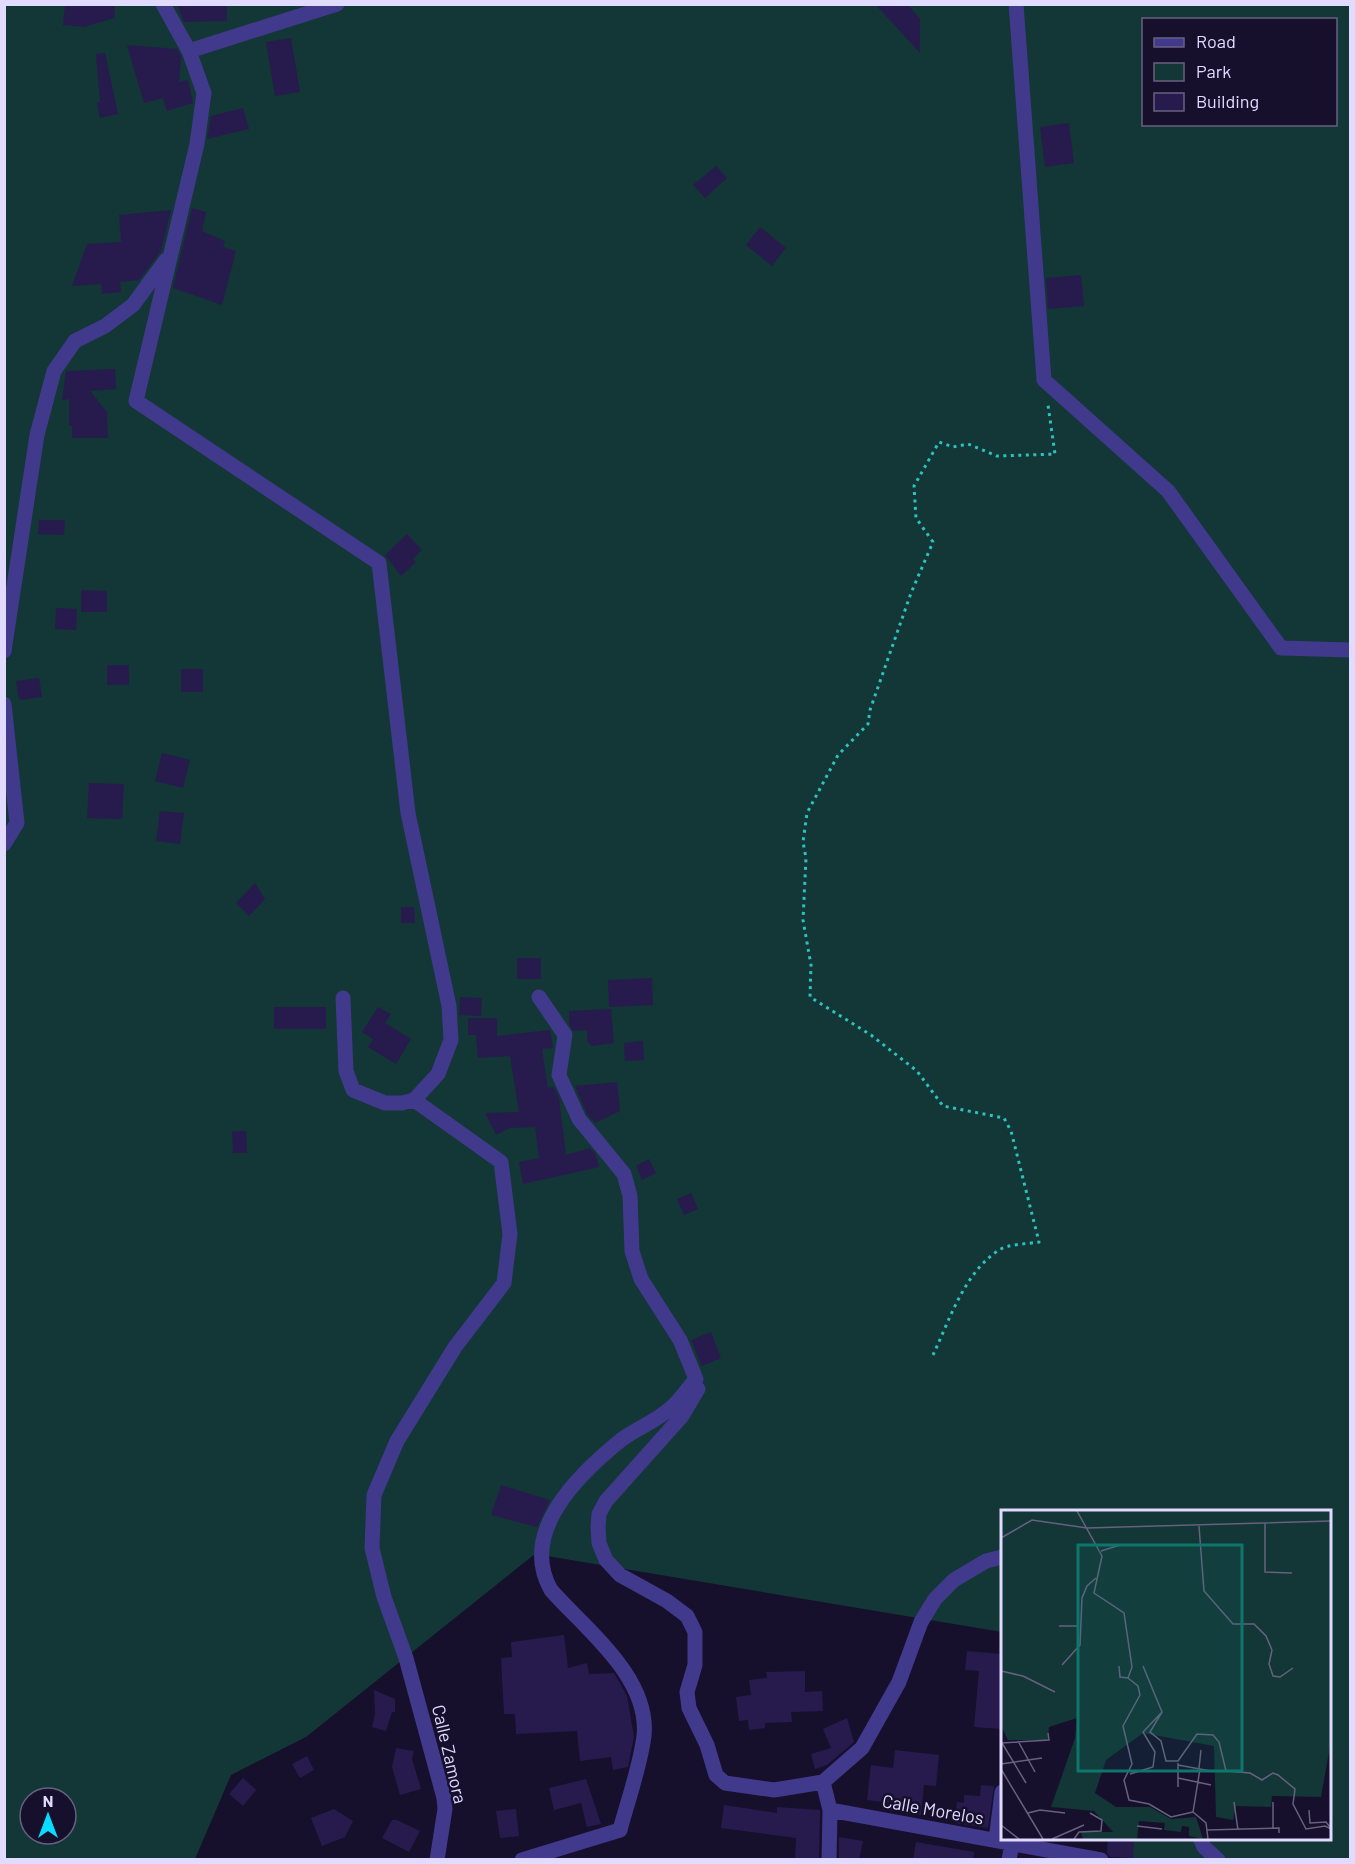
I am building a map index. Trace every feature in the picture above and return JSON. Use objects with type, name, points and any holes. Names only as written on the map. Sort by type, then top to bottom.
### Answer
[{"type":"street","points":[[163,4],[189,51],[204,93],[197,144],[136,400],[380,563],[408,813],[450,1017],[451,1040],[438,1074],[414,1100],[385,1103],[353,1090],[346,1071],[343,998]]},
{"type":"street","points":[[189,51],[337,4]]},
{"type":"street","points":[[1016,4],[1044,380],[1168,490],[1281,648],[1350,650]]},
{"type":"street","points":[[4,651],[37,435],[54,371],[75,341],[105,326],[133,305],[171,253]]},
{"type":"street","points":[[4,704],[17,823],[4,844]]},
{"type":"street","points":[[539,997],[565,1035],[559,1076],[579,1119],[624,1174],[630,1196],[632,1251],[641,1278],[680,1340],[699,1386],[682,1416],[606,1502],[599,1514],[599,1543],[606,1560],[620,1575],[667,1601],[687,1616],[695,1632],[695,1665],[687,1692],[689,1708],[707,1745],[716,1775],[725,1783],[774,1790],[823,1782],[862,1748],[899,1682],[921,1622],[935,1599],[954,1580],[986,1561],[1001,1557]]},
{"type":"street","name":"Calle Zamora","points":[[414,1100],[501,1162],[510,1234],[504,1283],[455,1347],[397,1441],[374,1496],[372,1548],[384,1598],[406,1658],[445,1809],[437,1860]]},
{"type":"street","points":[[522,1860],[620,1830],[644,1735],[640,1710],[624,1667],[550,1590],[543,1575],[541,1543],[548,1526],[575,1482],[622,1439],[671,1408],[696,1379]]},
{"type":"street","points":[[823,1782],[830,1810],[829,1860]]},
{"type":"street","points":[[996,1840],[1001,1800]]},
{"type":"street","name":"Calle Morelos","points":[[830,1810],[1101,1860]]},
{"type":"street","points":[[1200,1840],[1204,1848],[1218,1860]]},
{"type":"street","points":[[1009,1860],[1012,1843]]},
{"type":"path","points":[[933,1355],[958,1299],[978,1268],[1000,1249],[1039,1242],[1014,1142],[1004,1118],[943,1106],[917,1071],[871,1035],[810,997],[811,965],[803,921],[806,858],[803,842],[807,813],[838,755],[868,724],[870,710],[900,622],[933,542],[916,518],[914,486],[939,442],[953,447],[968,444],[997,456],[1055,454],[1044,380]]},
{"type":"green space","points":[[5,5],[1350,5],[1350,1859],[1133,1859],[1132,1840],[1331,1840],[1331,1510],[1001,1510],[1001,1632],[535,1554],[306,1737],[231,1775],[195,1859],[5,1860]]},
{"type":"building","points":[[65,4],[115,4],[114,18],[84,27],[63,25]]},
{"type":"building","points":[[177,4],[227,4],[227,21],[184,22]]},
{"type":"building","points":[[875,4],[907,4],[920,19],[920,53]]},
{"type":"building","points":[[291,38],[300,92],[275,96],[266,42]]},
{"type":"building","points":[[127,45],[177,49],[181,56],[179,82],[188,80],[193,103],[167,111],[163,98],[144,103]]},
{"type":"building","points":[[105,53],[118,114],[100,118],[97,103],[100,102],[96,54]]},
{"type":"building","points":[[243,108],[249,129],[207,139],[211,116]]},
{"type":"building","points":[[1069,123],[1074,163],[1045,167],[1040,127]]},
{"type":"building","points":[[716,166],[727,178],[705,198],[693,185]]},
{"type":"building","points":[[192,208],[206,212],[202,231],[225,241],[223,247],[236,251],[222,305],[173,288]]},
{"type":"building","points":[[171,210],[161,251],[139,280],[120,282],[121,292],[102,294],[101,284],[72,286],[87,244],[121,242],[119,215]]},
{"type":"building","points":[[760,227],[786,248],[772,266],[746,245]]},
{"type":"building","points":[[1081,275],[1084,306],[1048,309],[1046,278]]},
{"type":"building","points":[[115,369],[116,389],[90,391],[107,412],[108,438],[72,438],[72,426],[69,426],[69,399],[62,400],[66,371]]},
{"type":"building","points":[[39,520],[65,520],[64,535],[38,534]]},
{"type":"building","points":[[407,534],[422,550],[413,559],[416,562],[401,576],[385,555]]},
{"type":"building","points":[[81,590],[107,591],[107,612],[81,612]]},
{"type":"building","points":[[56,608],[77,609],[76,630],[55,629]]},
{"type":"building","points":[[107,665],[129,665],[129,685],[107,685]]},
{"type":"building","points":[[181,669],[203,669],[203,692],[181,692]]},
{"type":"building","points":[[39,678],[42,697],[19,700],[16,681]]},
{"type":"building","points":[[162,753],[190,760],[183,788],[155,781]]},
{"type":"building","points":[[89,783],[124,784],[122,819],[87,818]]},
{"type":"building","points":[[160,811],[184,813],[180,844],[156,841]]},
{"type":"building","points":[[255,883],[265,899],[249,916],[236,903]]},
{"type":"building","points":[[401,907],[414,907],[415,923],[401,923]]},
{"type":"building","points":[[517,958],[541,958],[541,979],[517,979]]},
{"type":"building","points":[[652,978],[653,1005],[609,1007],[608,980]]},
{"type":"building","points":[[460,997],[482,998],[481,1016],[459,1015]]},
{"type":"building","points":[[274,1007],[326,1007],[326,1029],[274,1029]]},
{"type":"building","points":[[378,1007],[391,1014],[385,1023],[411,1039],[396,1064],[368,1047],[373,1039],[362,1032]]},
{"type":"building","points":[[611,1009],[614,1043],[592,1046],[587,1041],[587,1030],[573,1031],[569,1024],[569,1011]]},
{"type":"building","points":[[468,1018],[497,1018],[497,1036],[550,1030],[553,1048],[542,1049],[548,1088],[554,1087],[559,1098],[566,1155],[590,1148],[596,1155],[599,1167],[523,1184],[519,1162],[539,1158],[535,1127],[510,1128],[496,1135],[485,1113],[519,1112],[510,1056],[478,1058],[476,1035],[468,1035]]},
{"type":"building","points":[[643,1041],[644,1060],[625,1061],[624,1043]]},
{"type":"building","points":[[617,1082],[620,1111],[595,1123],[587,1114],[575,1086]]},
{"type":"building","points":[[232,1131],[246,1131],[247,1153],[233,1153]]},
{"type":"building","points":[[649,1159],[656,1173],[642,1180],[636,1166]]},
{"type":"building","points":[[691,1193],[698,1209],[684,1215],[677,1199]]},
{"type":"building","points":[[711,1332],[721,1358],[702,1366],[691,1340]]},
{"type":"building","points":[[501,1485],[550,1500],[537,1527],[491,1515]]},
{"type":"building","points":[[564,1635],[568,1668],[587,1663],[589,1674],[614,1673],[627,1696],[634,1737],[628,1767],[613,1770],[611,1757],[580,1761],[577,1731],[516,1734],[515,1714],[504,1714],[501,1658],[512,1657],[511,1642]]},
{"type":"building","points":[[967,1651],[1001,1654],[1001,1729],[974,1727],[979,1671],[965,1670]]},
{"type":"building","points":[[805,1671],[805,1692],[822,1691],[823,1711],[791,1712],[792,1722],[765,1723],[765,1728],[749,1730],[748,1720],[739,1721],[736,1697],[751,1695],[749,1680],[767,1678],[766,1672]]},
{"type":"building","points":[[374,1690],[395,1699],[395,1712],[392,1712],[386,1731],[372,1727],[375,1714]]},
{"type":"building","points":[[847,1718],[854,1742],[827,1765],[815,1769],[811,1754],[831,1748],[823,1729]]},
{"type":"building","points":[[396,1748],[414,1751],[412,1759],[421,1789],[400,1795],[392,1767]]},
{"type":"building","points":[[895,1750],[939,1755],[936,1786],[924,1785],[921,1815],[891,1811],[891,1803],[867,1800],[871,1765],[893,1768]]},
{"type":"building","points":[[307,1756],[314,1770],[300,1778],[292,1764]]},
{"type":"building","points":[[243,1778],[256,1790],[243,1806],[229,1794]]},
{"type":"building","points":[[586,1779],[601,1824],[587,1827],[581,1803],[554,1810],[549,1788]]},
{"type":"building","points":[[981,1785],[994,1786],[988,1828],[955,1823],[957,1802],[964,1803],[964,1795],[980,1796]]},
{"type":"building","points":[[724,1805],[777,1813],[777,1807],[820,1810],[819,1860],[795,1860],[796,1838],[721,1828]]},
{"type":"building","points":[[334,1809],[353,1821],[345,1837],[322,1846],[311,1818]]},
{"type":"building","points":[[516,1809],[519,1836],[500,1838],[496,1811]]},
{"type":"building","points":[[392,1820],[397,1820],[420,1831],[409,1852],[382,1838]]},
{"type":"building","points":[[839,1837],[863,1841],[859,1860],[839,1860]]},
{"type":"building","points":[[1108,1840],[1134,1840],[1133,1858],[1110,1857],[1107,1853]]},
{"type":"building","points":[[916,1842],[974,1852],[973,1860],[913,1860]]}]
